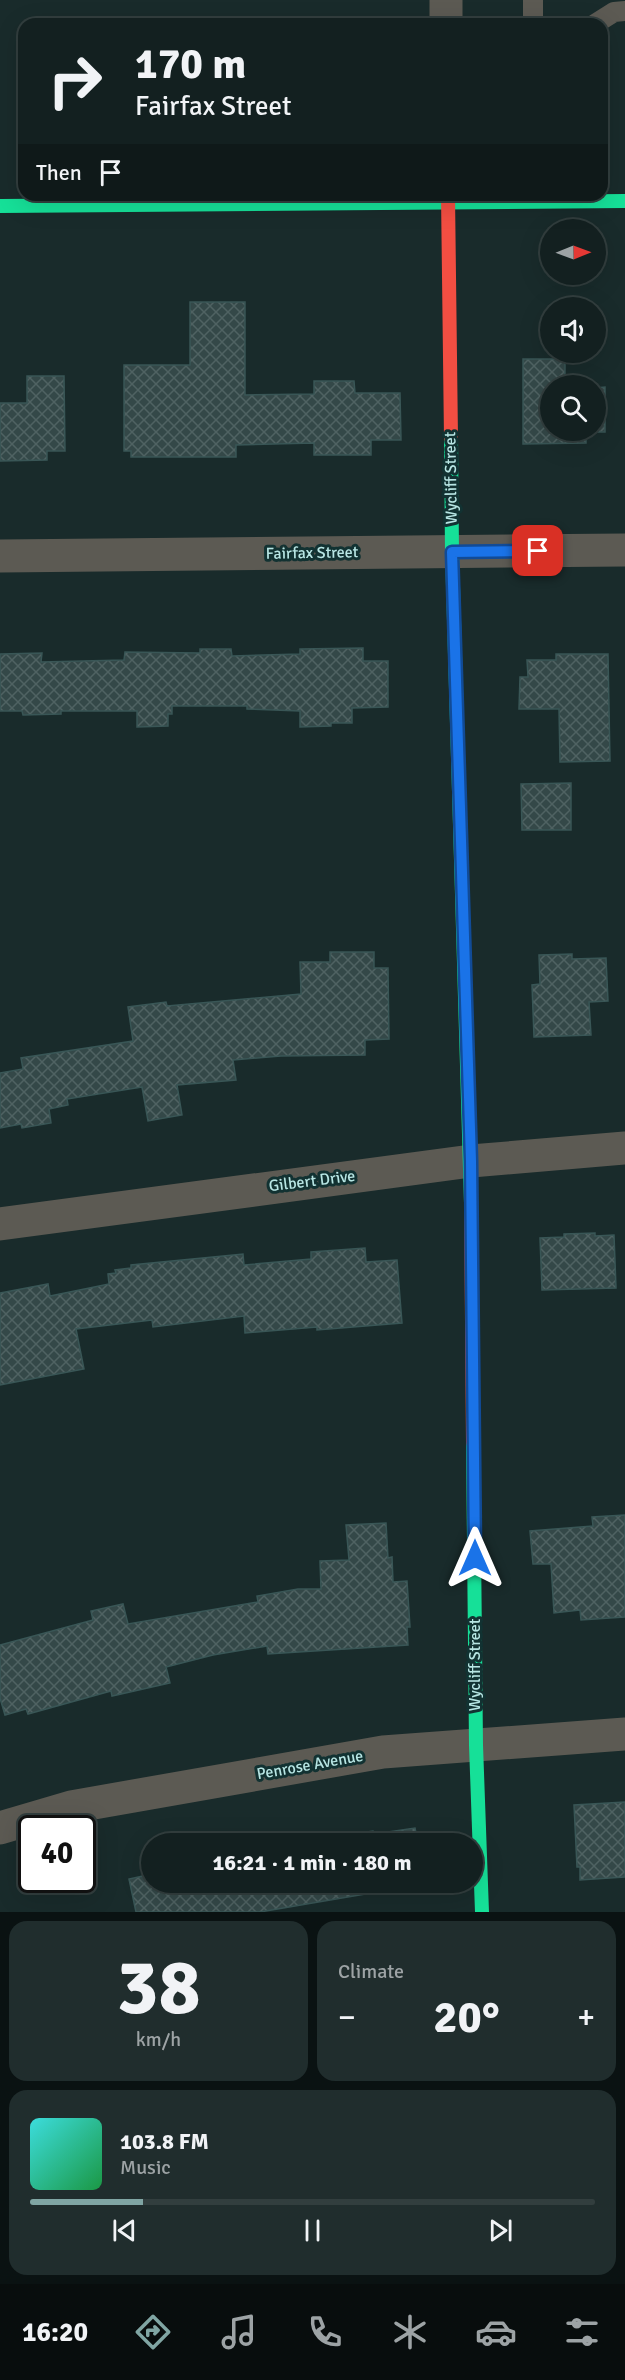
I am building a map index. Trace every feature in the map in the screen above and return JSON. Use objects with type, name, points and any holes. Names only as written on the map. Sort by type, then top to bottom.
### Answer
[{"type":"street","points":[[446,0],[446,18]]},
{"type":"street","points":[[0,206],[320,201]]},
{"type":"street","name":"Wycliff Street","points":[[448,201],[452,552],[471,1161],[476,1745],[482,1912]]},
{"type":"street","points":[[608,201],[625,201]]},
{"type":"street","name":"Fairfax Street","points":[[0,556],[625,550]]},
{"type":"street","name":"Gilbert Drive","points":[[0,1224],[95,1209],[471,1161],[625,1148]]},
{"type":"street","name":"Penrose Avenue","points":[[0,1828],[71,1807],[372,1754],[625,1734]]},
{"type":"lane","points":[[533,0],[533,18]]},
{"type":"lane","points":[[604,18],[614,12],[625,12]]},
{"type":"building","points":[[190,302],[245,302],[245,395],[314,394],[314,381],[354,381],[355,393],[400,393],[401,440],[371,440],[371,455],[314,455],[314,443],[236,445],[236,457],[131,457],[131,451],[124,451],[124,365],[190,365]]},
{"type":"building","points":[[523,359],[540,359],[540,363],[565,363],[565,375],[540,375],[540,441],[586,441],[586,443],[523,444]]},
{"type":"building","points":[[27,376],[64,376],[65,451],[47,451],[47,460],[0,461],[0,403],[27,403]]},
{"type":"building","points":[[363,648],[363,661],[388,661],[388,707],[352,708],[352,723],[300,727],[300,711],[247,709],[247,706],[172,706],[172,714],[168,714],[168,726],[137,727],[137,711],[61,711],[61,714],[23,715],[22,711],[0,711],[0,654],[42,653],[41,662],[124,660],[125,652],[200,653],[200,649],[231,649],[232,656],[300,654],[300,649]]},
{"type":"building","points":[[556,654],[608,654],[610,761],[560,762],[559,709],[519,709],[520,677],[528,677],[527,660],[556,660]]},
{"type":"building","points":[[571,783],[571,830],[522,830],[521,784]]},
{"type":"building","points":[[330,952],[374,952],[374,968],[388,968],[389,1039],[365,1040],[365,1055],[281,1056],[233,1060],[236,1080],[177,1085],[182,1115],[148,1121],[142,1087],[67,1099],[68,1105],[49,1109],[51,1123],[22,1128],[21,1124],[0,1128],[0,1073],[23,1069],[21,1058],[133,1041],[128,1007],[166,1002],[167,1006],[301,994],[300,962],[330,962]]},
{"type":"building","points":[[572,954],[572,959],[606,958],[608,1001],[589,1002],[591,1035],[534,1037],[532,985],[540,984],[539,955]]},
{"type":"building","points":[[595,1233],[595,1236],[614,1235],[616,1288],[542,1290],[540,1238],[564,1237],[564,1234]]},
{"type":"building","points":[[365,1248],[366,1262],[397,1260],[402,1323],[245,1333],[244,1316],[153,1327],[152,1320],[76,1329],[84,1369],[0,1385],[0,1293],[48,1284],[50,1296],[109,1284],[108,1274],[116,1273],[115,1270],[131,1268],[131,1265],[243,1254],[244,1265],[311,1259],[311,1252]]},
{"type":"building","points":[[625,1515],[625,1617],[581,1620],[580,1610],[554,1613],[551,1564],[533,1564],[530,1531],[593,1526],[592,1517]]},
{"type":"building","points":[[386,1523],[388,1558],[392,1557],[393,1582],[407,1581],[410,1627],[407,1627],[408,1645],[268,1654],[267,1646],[213,1655],[166,1667],[170,1683],[112,1696],[111,1691],[28,1714],[26,1709],[5,1715],[0,1698],[0,1645],[93,1620],[91,1611],[123,1604],[128,1624],[258,1602],[257,1596],[298,1589],[321,1589],[320,1561],[349,1560],[346,1525]]},
{"type":"building","points":[[625,1802],[625,1877],[580,1880],[580,1867],[577,1867],[574,1805]]},
{"type":"building","points":[[415,1828],[416,1833],[381,1833]]},
{"type":"building","points":[[141,1876],[141,1893],[371,1893],[260,1912],[136,1912],[129,1879]]},
{"type":"traffic: fast","points":[[0,206],[625,201]]},
{"type":"traffic: fast","points":[[451,438],[452,552],[471,1203]]},
{"type":"traffic: fast","points":[[473,1442],[476,1745],[482,1912]]},
{"type":"traffic: jam","points":[[448,201],[451,438]]},
{"type":"traffic: jam","points":[[471,1203],[473,1442]]},
{"type":"route","points":[[475,1558],[471,1161],[452,552],[538,551]]}]
